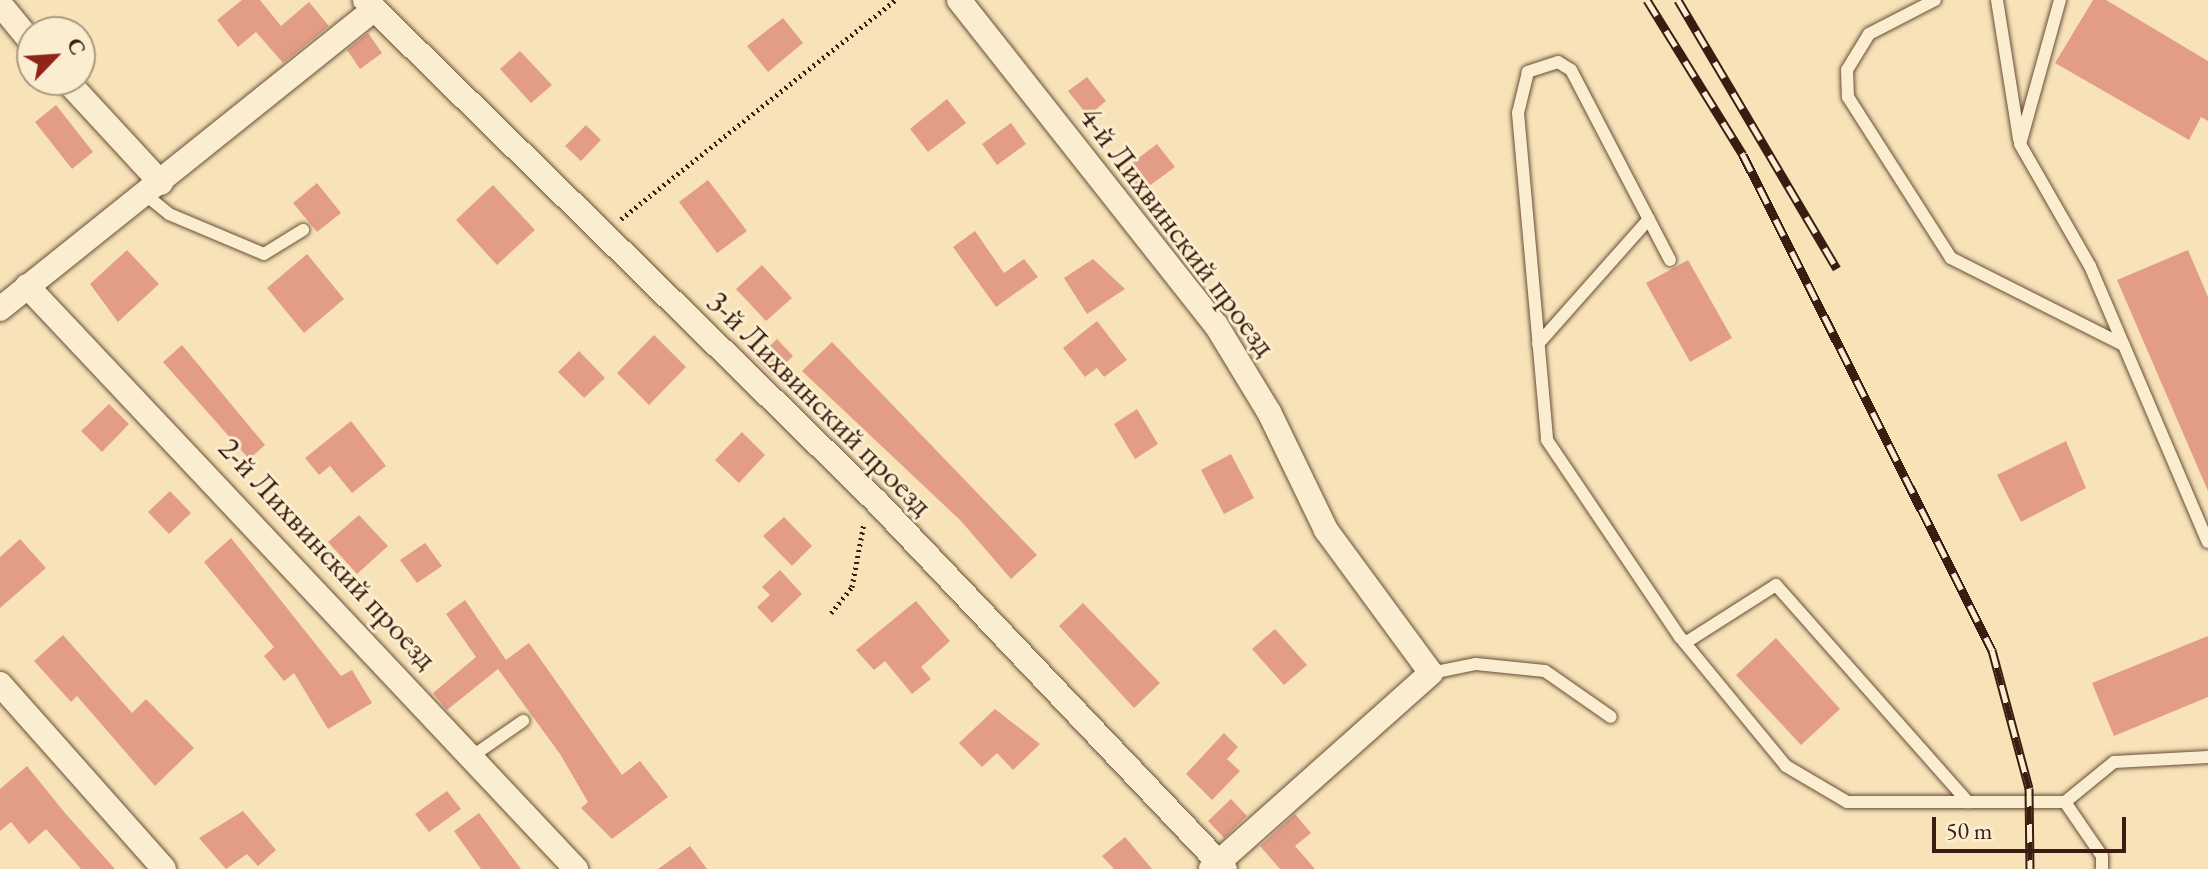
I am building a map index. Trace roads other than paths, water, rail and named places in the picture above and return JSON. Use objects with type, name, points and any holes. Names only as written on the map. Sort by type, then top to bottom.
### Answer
[{"type":"street","name":"4-й Лихвинский проезд","points":[[959,0],[1216,325],[1269,412],[1326,530],[1431,673]]},
{"type":"street","points":[[0,4],[16,24]]},
{"type":"street","points":[[0,309],[154,189],[369,5]]},
{"type":"street","name":"3-й Лихвинский проезд","points":[[369,5],[876,501],[1218,867]]},
{"type":"street","points":[[79,96],[154,189]]},
{"type":"street","name":"2-й Лихвинский проезд","points":[[27,286],[474,755],[576,869]]},
{"type":"street","points":[[1218,867],[1431,673]]},
{"type":"street","points":[[0,684],[164,869]]},
{"type":"lane","points":[[1935,0],[1869,34],[1847,70],[1848,97],[1951,258],[2123,345]]},
{"type":"lane","points":[[1997,0],[2020,144],[2090,266],[2208,542]]},
{"type":"lane","points":[[2020,144],[2060,0]]},
{"type":"lane","points":[[1670,260],[1571,70],[1558,62],[1528,72],[1518,113],[1542,414],[1555,457],[1685,643],[1786,766],[1822,794],[1847,802],[2065,802],[2114,762],[2208,757]]},
{"type":"lane","points":[[154,189],[169,214],[264,254],[303,230]]},
{"type":"lane","points":[[1538,344],[1649,219]]},
{"type":"lane","points":[[1685,643],[1776,585],[1968,802]]},
{"type":"lane","points":[[1431,673],[1476,664],[1545,671],[1611,717]]},
{"type":"lane","points":[[474,755],[523,721]]},
{"type":"lane","points":[[2065,802],[2102,856],[2102,869]]},
{"type":"railway","points":[[1647,0],[1743,155],[1992,650],[2029,788],[2030,869]]},
{"type":"railway","points":[[1678,0],[1837,269]]}]
